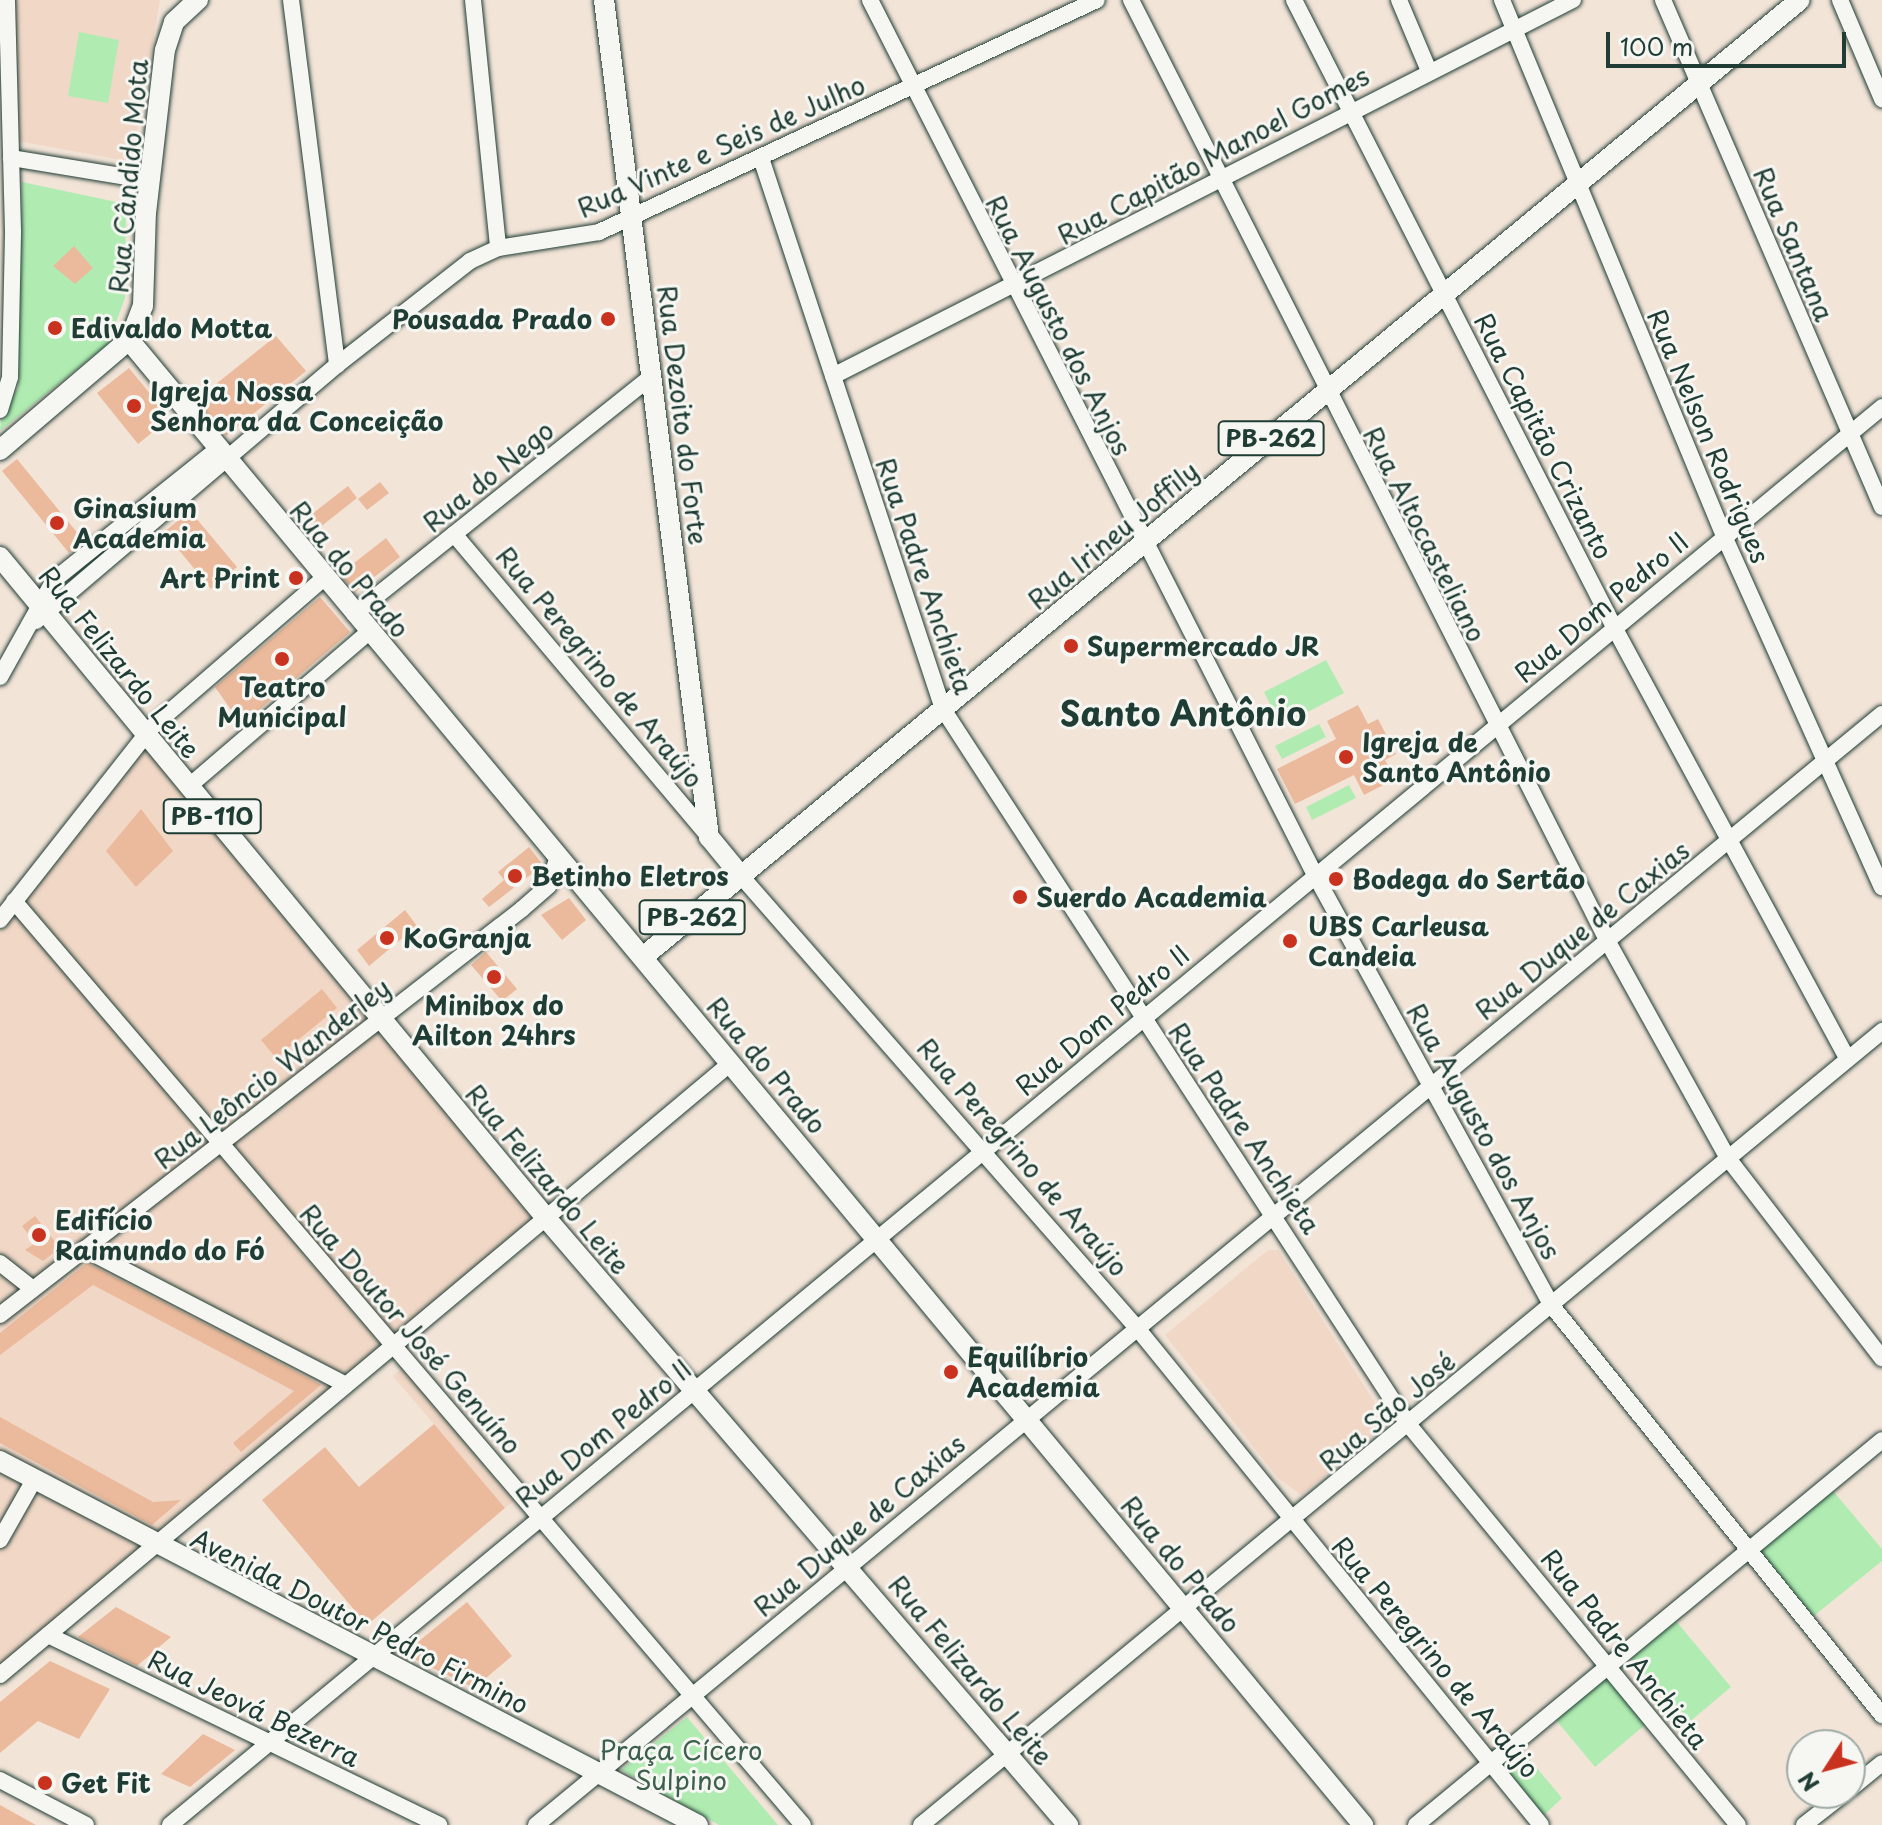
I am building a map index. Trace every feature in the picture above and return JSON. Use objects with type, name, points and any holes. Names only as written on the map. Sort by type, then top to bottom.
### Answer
[{"type":"main road","name":"Rua Dezoito do Forte","points":[[604,0],[709,837]]},
{"type":"main road","name":"Rua Irineu Joffily","points":[[643,957],[1800,0]]},
{"type":"main road","name":"Rua Cândido Mota","points":[[0,450],[129,340],[143,306],[151,181],[169,32],[196,1]]},
{"type":"main road","name":"Rua do Prado","points":[[129,340],[221,456],[643,957],[1363,1825]]},
{"type":"main road","name":"Rua Felizardo Leite","points":[[0,557],[41,614],[147,734],[546,1218],[692,1391],[848,1565],[1068,1825]]},
{"type":"main road","name":"Rua Peregrino de Araújo","points":[[709,837],[741,876]]},
{"type":"main road","name":"Avenida Doutor Pedro Firmino","points":[[0,1461],[368,1658],[599,1772],[698,1825]]},
{"type":"street","points":[[0,410],[10,377],[5,290],[11,158],[7,0]]},
{"type":"street","points":[[291,0],[337,365]]},
{"type":"street","points":[[473,0],[498,248]]},
{"type":"street","name":"Rua Augusto dos Anjos","points":[[870,0],[1143,545],[1315,875],[1552,1306],[1746,1552],[1882,1715]]},
{"type":"street","name":"Rua Vinte e Seis de Julho","points":[[0,677],[41,614],[221,456],[451,275],[498,248],[583,236],[631,217],[1097,0]]},
{"type":"street","name":"Rua Altocasteliano","points":[[1131,0],[1225,176],[1326,392],[1608,942],[1727,1157],[1882,1358]]},
{"type":"street","name":"Rua Capitão Crizanto","points":[[1294,0],[1614,627],[1848,1059]]},
{"type":"street","points":[[1399,0],[1429,71]]},
{"type":"street","name":"Rua Nelson Rodrigues","points":[[1502,0],[1724,536],[1882,887]]},
{"type":"street","name":"Rua Capitão Manoel Gomes","points":[[833,376],[1014,287],[1350,109],[1573,0]]},
{"type":"street","name":"Rua Santana","points":[[1663,0],[1882,507]]},
{"type":"street","points":[[1840,0],[1882,99]]},
{"type":"street","points":[[11,158],[151,181]]},
{"type":"street","name":"Rua Padre Anchieta","points":[[761,158],[943,709],[1143,1018],[1275,1213],[1408,1424],[1738,1825]]},
{"type":"street","name":"Rua do Nego","points":[[354,614],[652,376]]},
{"type":"street","name":"Rua Dom Pedro II","points":[[170,1825],[266,1741],[1882,407]]},
{"type":"street","name":"Rua Peregrino de Araújo","points":[[454,534],[709,837]]},
{"type":"street","points":[[0,920],[147,734],[324,578]]},
{"type":"street","points":[[188,787],[369,632]]},
{"type":"street","name":"Rua Duque de Caxias","points":[[536,1825],[1026,1417],[1882,714]]},
{"type":"street","name":"Rua Leôncio Wanderley","points":[[0,1315],[538,896],[554,876],[558,857]]},
{"type":"street","name":"Rua Peregrino de Araújo","points":[[741,876],[1137,1328],[1292,1523],[1541,1825]]},
{"type":"street","name":"Rua Doutor José Genuíno","points":[[14,901],[392,1348],[542,1514],[803,1825]]},
{"type":"street","name":"Rua São José","points":[[921,1825],[1292,1523],[1727,1157],[1882,1031]]},
{"type":"street","points":[[0,1675],[731,1063]]},
{"type":"street","points":[[84,1249],[346,1385]]},
{"type":"street","points":[[0,1263],[33,1289]]},
{"type":"street","points":[[1416,1825],[1882,1440]]},
{"type":"street","points":[[0,1540],[34,1480]]},
{"type":"street","name":"Rua Jeová Bezerra","points":[[48,1635],[439,1825]]},
{"type":"street","points":[[1866,1776],[1882,1763]]},
{"type":"street","points":[[0,1780],[86,1825]]},
{"type":"street","points":[[1804,1825],[1824,1809]]},
{"type":"shaded area","points":[[15,0],[160,0],[132,162],[12,140]]},
{"type":"shaded area","points":[[152,727],[546,1218],[0,1675],[0,921]]},
{"type":"shaded area","points":[[1268,1250],[1278,1250],[1384,1417],[1383,1427],[1301,1495],[1278,1478],[1165,1335]]},
{"type":"shaded area","points":[[402,1368],[514,1501],[505,1508],[393,1376]]},
{"type":"green space","points":[[79,32],[119,40],[108,103],[68,96]]},
{"type":"green space","points":[[22,182],[126,204],[125,298],[108,344],[0,431],[2,409],[18,389]]},
{"type":"green space","points":[[1326,660],[1344,693],[1281,726],[1264,692]]},
{"type":"green space","points":[[1319,724],[1326,737],[1282,759],[1275,746]]},
{"type":"green space","points":[[1349,785],[1356,798],[1312,820],[1306,807]]},
{"type":"green space","points":[[1828,1485],[1882,1549],[1882,1561],[1805,1623],[1746,1552]]},
{"type":"green space","points":[[1671,1615],[1731,1687],[1687,1724],[1625,1652]]},
{"type":"green space","points":[[1609,1666],[1652,1719],[1595,1767],[1551,1714]]},
{"type":"green space","name":"Praça Cícero Sulpino","points":[[687,1717],[778,1825],[719,1825],[621,1770]]},
{"type":"green space","points":[[1516,1743],[1562,1798],[1538,1821],[1490,1764]]},
{"type":"building","points":[[74,246],[93,268],[75,284],[53,266]]},
{"type":"building","points":[[276,336],[306,371],[226,436],[196,400]]},
{"type":"building","name":"Igreja Nossa Senhora da Conceição","points":[[129,368],[170,418],[138,444],[97,393]]},
{"type":"building","name":"Ginasium Academia","points":[[17,459],[84,541],[69,553],[2,471]]},
{"type":"building","points":[[380,482],[389,493],[367,510],[358,499]]},
{"type":"building","points":[[348,486],[357,498],[309,536],[299,524]]},
{"type":"building","points":[[190,511],[237,567],[211,589],[164,532]]},
{"type":"building","points":[[386,538],[400,557],[355,592],[340,574]]},
{"type":"building","name":"Teatro Municipal","points":[[320,597],[350,632],[245,722],[236,717],[215,687]]},
{"type":"building","name":"Igreja de Santo Antônio","points":[[1358,705],[1368,724],[1378,719],[1396,754],[1385,760],[1395,779],[1364,795],[1354,775],[1295,804],[1277,769],[1336,739],[1327,721]]},
{"type":"building","points":[[141,809],[173,851],[136,887],[106,851]]},
{"type":"building","name":"Betinho Eletros","points":[[529,847],[543,865],[489,907],[482,899],[504,880],[498,872]]},
{"type":"building","points":[[569,898],[586,920],[562,940],[541,915]]},
{"type":"building","name":"KoGranja","points":[[405,910],[417,926],[369,966],[357,950]]},
{"type":"building","name":"Minibox do Ailton 24hrs","points":[[486,952],[517,989],[502,1001],[471,965]]},
{"type":"building","points":[[322,989],[337,1008],[276,1058],[261,1040]]},
{"type":"building","name":"Edifício Raimundo do Fó","points":[[35,1216],[60,1248],[43,1261],[25,1250],[35,1243],[22,1226]]},
{"type":"building","points":[[87,1263],[321,1385],[241,1452],[233,1443],[294,1391],[93,1285],[0,1355],[0,1333]]},
{"type":"building","points":[[0,1417],[153,1502],[181,1500],[152,1525],[0,1443]]},
{"type":"building","points":[[434,1424],[505,1508],[367,1625],[262,1500],[325,1447],[359,1487]]},
{"type":"building","points":[[467,1602],[512,1656],[474,1688],[410,1657],[408,1650]]},
{"type":"building","points":[[116,1607],[171,1637],[137,1666],[78,1637]]},
{"type":"building","points":[[50,1661],[110,1689],[79,1739],[38,1721],[0,1753],[0,1702]]},
{"type":"building","points":[[203,1734],[235,1750],[190,1787],[161,1774]]},
{"type":"building","points":[[0,1805],[36,1825],[0,1825]]},
{"type":"place","name":"Pousada Prado","points":[[608,319]]},
{"type":"place","name":"Edivaldo Motta","points":[[55,328]]},
{"type":"place","name":"Igreja Nossa Senhora da Conceição","points":[[134,406]]},
{"type":"place","name":"Ginasium Academia","points":[[57,523]]},
{"type":"place","name":"Art Print","points":[[296,578]]},
{"type":"place","name":"Supermercado JR","points":[[1071,646]]},
{"type":"place","name":"Teatro Municipal","points":[[282,659]]},
{"type":"place","name":"Igreja de Santo Antônio","points":[[1346,757]]},
{"type":"place","name":"Betinho Eletros","points":[[515,876]]},
{"type":"place","name":"Bodega do Sertão","points":[[1336,879]]},
{"type":"place","name":"Suerdo Academia","points":[[1020,897]]},
{"type":"place","name":"KoGranja","points":[[387,938]]},
{"type":"place","name":"UBS Carleusa Candeia","points":[[1290,941]]},
{"type":"place","name":"Minibox do Ailton 24hrs","points":[[494,977]]},
{"type":"place","name":"Edifício Raimundo do Fó","points":[[39,1235]]},
{"type":"place","name":"Equilíbrio Academia","points":[[951,1372]]},
{"type":"place","name":"Get Fit","points":[[45,1783]]},
{"type":"district","name":"Santo Antônio","points":[[1183,713]]}]
